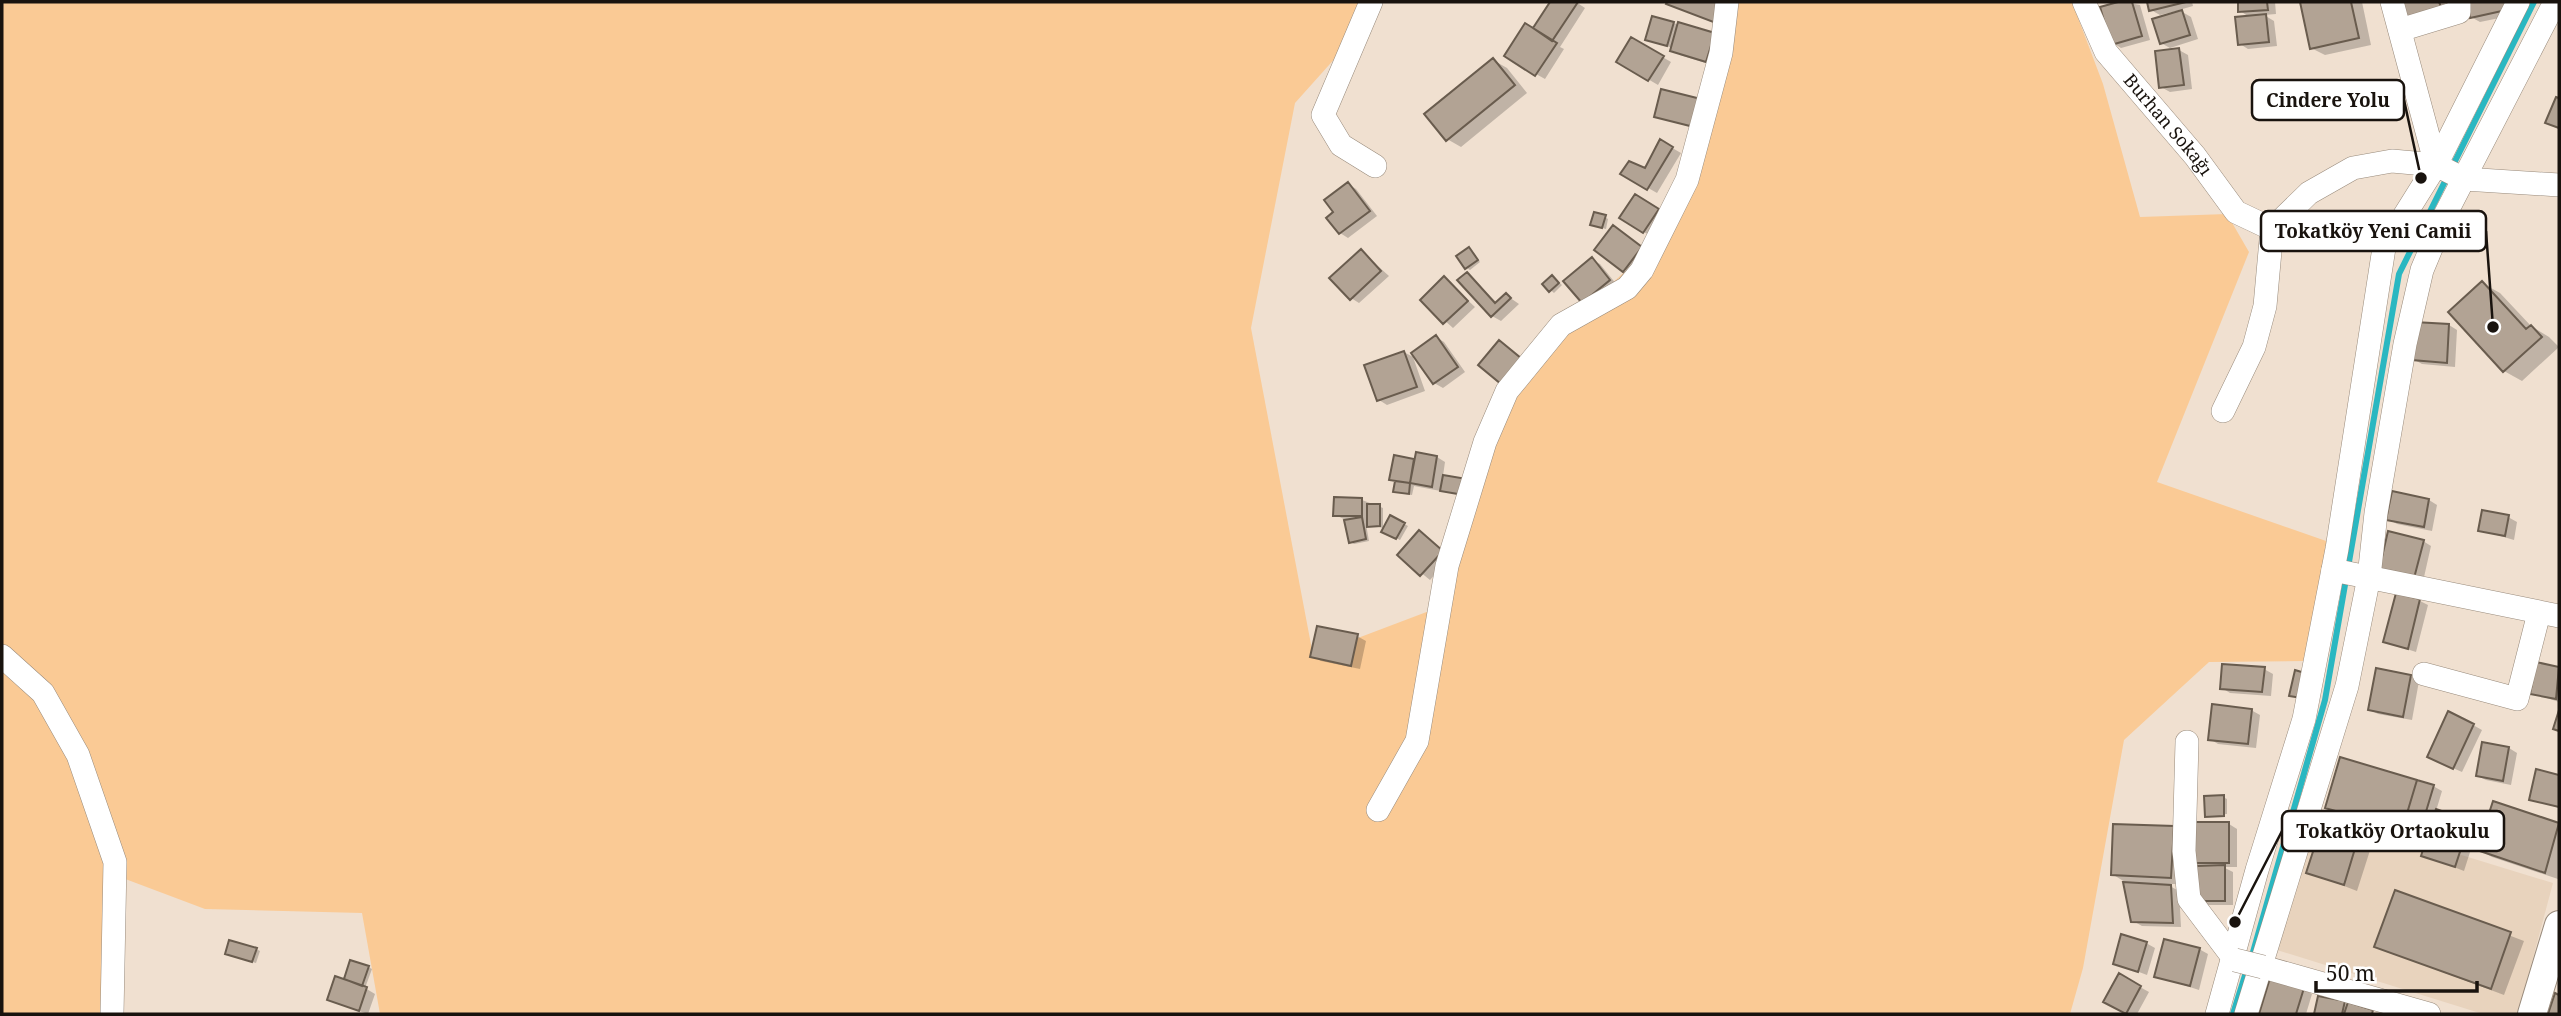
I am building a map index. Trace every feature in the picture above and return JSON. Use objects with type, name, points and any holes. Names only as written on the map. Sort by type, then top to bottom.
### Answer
[{"type":"street","points":[[1371,2],[1323,115],[1341,145],[1375,166]]},
{"type":"street","points":[[1378,810],[1417,741],[1447,566],[1485,442],[1507,391],[1561,325],[1627,288],[1642,270],[1687,180],[1721,53],[1727,2]]},
{"type":"street","name":"Burhan Sokağı","points":[[2084,2],[2106,52],[2195,156],[2236,212],[2272,229]]},
{"type":"street","points":[[2392,2],[2436,165]]},
{"type":"street","points":[[2400,30],[2459,12],[2459,2]]},
{"type":"street","points":[[2217,1014],[2235,960],[2257,870],[2304,719],[2333,570],[2384,248],[2436,165],[2518,2]]},
{"type":"street","points":[[2246,1014],[2347,686],[2369,577],[2376,513],[2405,344],[2422,270],[2464,178],[2555,2]]},
{"type":"street","points":[[2223,411],[2254,347],[2266,306],[2272,229],[2309,193],[2353,168],[2392,161],[2436,165],[2464,178],[2559,185]]},
{"type":"street","points":[[2333,570],[2549,614],[2517,699],[2424,674]]},
{"type":"street","points":[[2,656],[43,693],[78,755],[115,862],[112,1014]]},
{"type":"street","points":[[2187,742],[2184,851],[2189,899],[2235,960],[2429,1014]]},
{"type":"street","points":[[2532,1014],[2557,944]]},
{"type":"shaded area","points":[[2,2],[1362,2],[1355,36],[1295,103],[1251,328],[1313,655],[1445,605],[1515,373],[1659,240],[1731,2],[2072,2],[2103,84],[2140,217],[2227,214],[2249,252],[2157,482],[2329,542],[2305,661],[2209,662],[2124,740],[2083,968],[2070,1014],[380,1014],[362,913],[205,909],[120,877],[105,1014],[2,1014]]},
{"type":"shaded area","points":[[2318,811],[2553,883],[2518,1014],[2483,1014],[2277,950]]},
{"type":"building","points":[[1550,2],[1578,2],[1552,41],[1533,28]]},
{"type":"building","points":[[1724,2],[1716,23],[1666,4]]},
{"type":"building","points":[[2118,2],[2132,2],[2142,36],[2111,45],[2100,7]]},
{"type":"building","points":[[2147,2],[2186,2],[2149,11]]},
{"type":"building","points":[[2238,2],[2267,2],[2268,10],[2238,12]]},
{"type":"building","points":[[2300,2],[2351,2],[2359,38],[2310,49]]},
{"type":"building","points":[[2396,2],[2439,2],[2443,11],[2406,26]]},
{"type":"building","points":[[2466,2],[2509,2],[2511,9],[2470,18]]},
{"type":"building","points":[[2182,10],[2190,35],[2160,44],[2152,19]]},
{"type":"building","points":[[2266,14],[2269,42],[2238,45],[2235,17]]},
{"type":"building","points":[[1652,16],[1674,22],[1667,46],[1645,40]]},
{"type":"building","points":[[1678,22],[1715,33],[1706,62],[1670,51]]},
{"type":"building","points":[[1525,23],[1557,43],[1535,76],[1504,56]]},
{"type":"building","points":[[1631,37],[1664,56],[1648,81],[1616,62]]},
{"type":"building","points":[[2179,48],[2184,85],[2159,88],[2155,51]]},
{"type":"building","points":[[1493,58],[1515,85],[1446,141],[1424,114]]},
{"type":"building","points":[[1661,89],[1701,99],[1694,127],[1654,117]]},
{"type":"building","points":[[2556,97],[2559,98],[2559,128],[2545,123]]},
{"type":"building","points":[[1660,139],[1673,147],[1647,190],[1620,174],[1629,161],[1645,168]]},
{"type":"building","points":[[1348,182],[1370,211],[1339,234],[1326,218],[1333,212],[1324,200]]},
{"type":"building","points":[[1635,194],[1659,209],[1643,233],[1619,218]]},
{"type":"building","points":[[1594,212],[1606,215],[1602,228],[1590,225]]},
{"type":"building","points":[[1613,225],[1642,247],[1623,272],[1594,250]]},
{"type":"building","points":[[1469,247],[1478,260],[1465,269],[1456,256]]},
{"type":"building","points":[[1361,249],[1381,271],[1350,300],[1329,278]]},
{"type":"building","points":[[1592,257],[1610,280],[1582,303],[1563,281]]},
{"type":"building","points":[[1467,272],[1495,303],[1506,293],[1511,298],[1491,317],[1457,280]]},
{"type":"building","points":[[1552,275],[1559,283],[1549,292],[1542,284]]},
{"type":"building","points":[[1444,276],[1468,301],[1443,324],[1420,300]]},
{"type":"building","points":[[2482,281],[2526,329],[2531,325],[2542,337],[2503,372],[2448,312]]},
{"type":"building","points":[[2414,322],[2449,324],[2447,363],[2412,360]]},
{"type":"building","points":[[1436,335],[1458,367],[1433,384],[1411,353]]},
{"type":"building","points":[[1499,340],[1522,359],[1501,384],[1478,365]]},
{"type":"building","points":[[1404,351],[1417,387],[1377,401],[1364,365]]},
{"type":"building","points":[[1416,452],[1437,456],[1432,487],[1410,483]]},
{"type":"building","points":[[1394,455],[1414,459],[1410,483],[1389,480]]},
{"type":"building","points":[[1443,475],[1467,479],[1464,495],[1440,491]]},
{"type":"building","points":[[1395,481],[1410,483],[1409,494],[1393,492]]},
{"type":"building","points":[[2392,491],[2429,499],[2424,527],[2386,520]]},
{"type":"building","points":[[1334,497],[1362,498],[1362,516],[1333,516]]},
{"type":"building","points":[[1367,504],[1380,504],[1380,526],[1367,527]]},
{"type":"building","points":[[2482,510],[2509,515],[2505,536],[2478,531]]},
{"type":"building","points":[[1390,515],[1405,523],[1396,539],[1381,532]]},
{"type":"building","points":[[1362,517],[1366,539],[1349,543],[1344,520]]},
{"type":"building","points":[[1419,530],[1443,551],[1420,576],[1397,555]]},
{"type":"building","points":[[2388,531],[2424,540],[2413,582],[2378,574]]},
{"type":"building","points":[[2396,593],[2420,599],[2408,649],[2383,642]]},
{"type":"building","points":[[1317,626],[1358,634],[1351,666],[1310,657]]},
{"type":"building","points":[[2536,662],[2559,667],[2556,699],[2530,694]]},
{"type":"building","points":[[2222,664],[2265,667],[2262,692],[2220,689]]},
{"type":"building","points":[[2376,668],[2411,675],[2403,717],[2368,710]]},
{"type":"building","points":[[2295,670],[2308,674],[2302,698],[2289,696]]},
{"type":"building","points":[[2212,704],[2252,709],[2248,744],[2208,740]]},
{"type":"building","points":[[2559,710],[2559,731],[2553,729]]},
{"type":"building","points":[[2448,711],[2474,724],[2453,769],[2427,757]]},
{"type":"building","points":[[2482,742],[2509,747],[2503,781],[2476,776]]},
{"type":"building","points":[[2340,757],[2417,780],[2402,830],[2325,808]]},
{"type":"building","points":[[2536,769],[2559,775],[2559,807],[2529,800]]},
{"type":"building","points":[[2417,780],[2434,785],[2419,835],[2402,830]]},
{"type":"building","points":[[2224,795],[2224,816],[2205,817],[2204,796]]},
{"type":"building","points":[[2493,801],[2559,823],[2545,873],[2477,850]]},
{"type":"building","points":[[2436,809],[2470,821],[2455,867],[2421,856]]},
{"type":"building","points":[[2323,821],[2360,832],[2344,885],[2306,873]]},
{"type":"building","points":[[2191,822],[2229,822],[2229,863],[2190,863]]},
{"type":"building","points":[[2113,824],[2174,826],[2171,878],[2111,875]]},
{"type":"building","points":[[2225,865],[2225,901],[2196,901],[2196,866]]},
{"type":"building","points":[[2123,882],[2171,885],[2173,923],[2131,922]]},
{"type":"building","points":[[2395,890],[2511,932],[2491,989],[2374,947]]},
{"type":"building","points":[[2121,934],[2147,942],[2138,972],[2113,964]]},
{"type":"building","points":[[2164,939],[2200,948],[2190,986],[2154,977]]},
{"type":"building","points":[[229,940],[257,948],[252,962],[225,954]]},
{"type":"building","points":[[350,960],[369,966],[362,986],[344,979]]},
{"type":"building","points":[[2119,973],[2141,986],[2126,1014],[2103,1002]]},
{"type":"building","points":[[335,976],[367,987],[359,1011],[327,1000]]},
{"type":"building","points":[[2270,978],[2304,988],[2296,1014],[2259,1014]]},
{"type":"building","points":[[2555,993],[2559,995],[2559,1014],[2548,1014]]},
{"type":"building","points":[[2318,996],[2345,1001],[2342,1014],[2314,1014]]},
{"type":"building","points":[[2348,1002],[2373,1010],[2372,1014],[2344,1014]]},
{"type":"waterway","points":[[2251,959],[2325,700],[2399,274],[2534,2]]},
{"type":"waterway","points":[[2233,1014],[2247,969]]},
{"type":"place","name":"Cindere Yolu","points":[[2421,178]]},
{"type":"place","name":"Tokatköy Yeni Camii","points":[[2493,327]]},
{"type":"place","name":"Tokatköy Ortaokulu","points":[[2235,922]]}]
